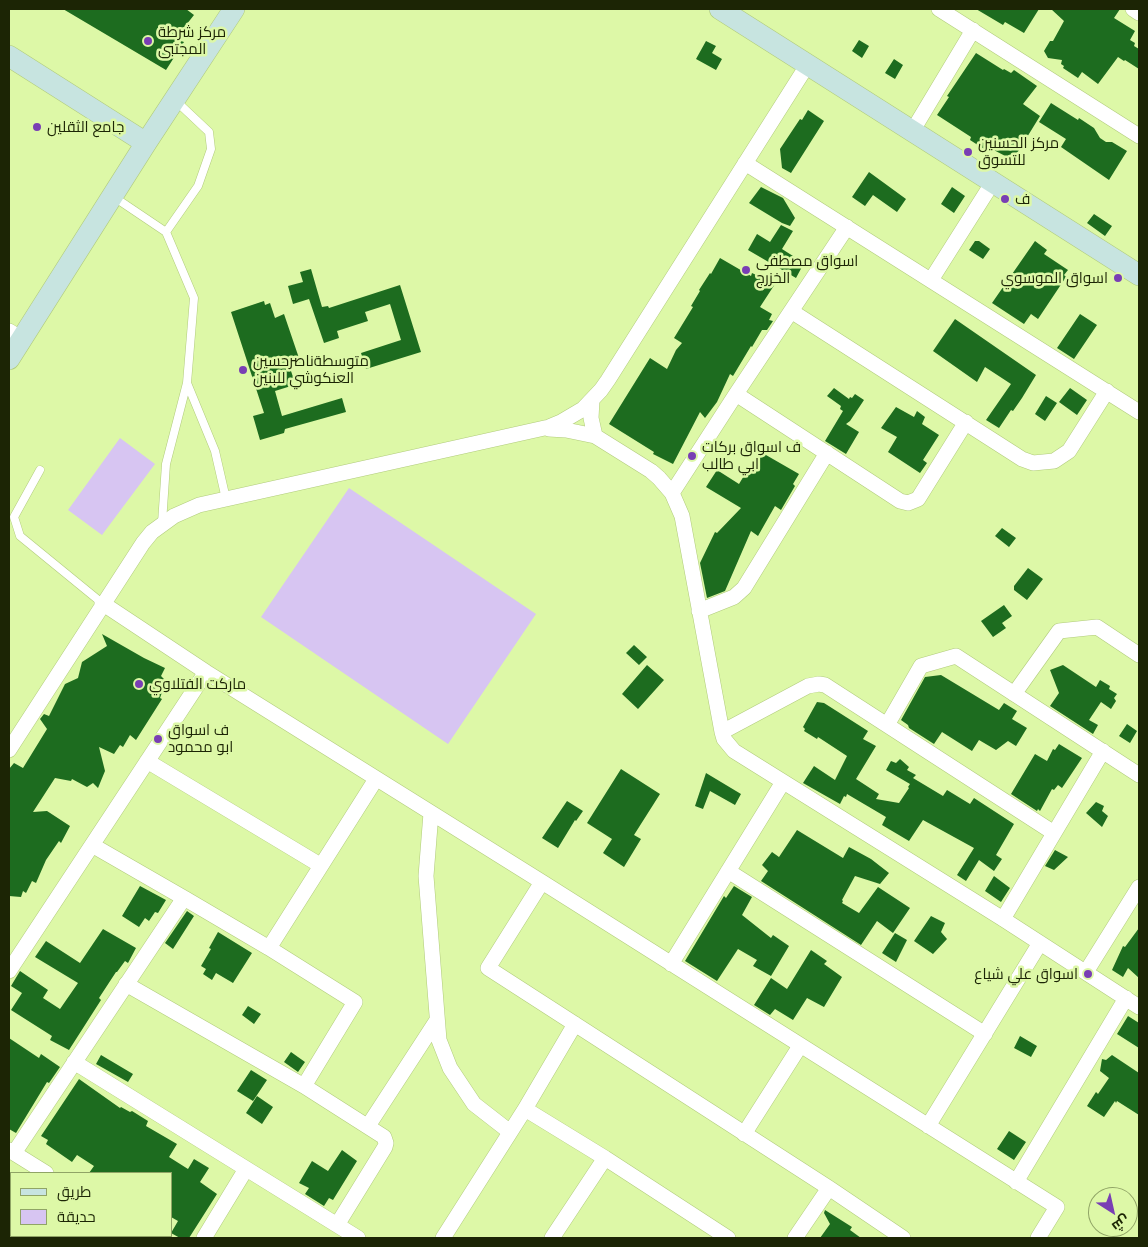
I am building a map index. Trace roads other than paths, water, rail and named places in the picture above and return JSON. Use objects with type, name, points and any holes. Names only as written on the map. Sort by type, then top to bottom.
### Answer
[{"type":"street","points":[[9,359],[15,335],[112,196],[234,9]]},
{"type":"street","points":[[720,9],[993,182],[1138,271]]},
{"type":"street","points":[[940,9],[1139,136]]},
{"type":"street","points":[[1133,9],[1139,13]]},
{"type":"street","points":[[913,130],[974,30]]},
{"type":"street","points":[[9,56],[146,142]]},
{"type":"street","points":[[9,750],[143,542],[162,524],[186,510],[226,499],[537,430],[561,422],[583,409],[608,380],[808,64]]},
{"type":"street","points":[[745,163],[1139,412]]},
{"type":"street","points":[[931,280],[993,182]]},
{"type":"street","points":[[672,493],[847,227]]},
{"type":"street","points":[[791,311],[1028,461],[1040,463],[1054,461],[1064,455],[1072,446],[1107,391]]},
{"type":"street","points":[[736,394],[900,501],[912,503],[921,496],[966,422]]},
{"type":"street","points":[[592,400],[591,418],[596,436]]},
{"type":"street","points":[[537,430],[566,430],[596,436],[652,471],[672,493],[682,516],[722,732],[724,739],[734,751],[1003,918],[1133,1002],[1016,1182]]},
{"type":"street","points":[[700,611],[734,597],[744,588],[827,453]]},
{"type":"street","points":[[102,603],[206,672],[1057,1207],[1038,1238]]},
{"type":"street","points":[[1014,694],[1059,631],[1097,627],[1139,655]]},
{"type":"street","points":[[887,725],[921,666],[956,656],[1139,775]]},
{"type":"street","points":[[9,971],[206,672]]},
{"type":"street","points":[[722,732],[808,686],[819,684],[830,687],[1054,833]]},
{"type":"street","points":[[1003,918],[1103,751]]},
{"type":"street","points":[[147,761],[320,865]]},
{"type":"street","points":[[268,948],[376,779]]},
{"type":"street","points":[[671,964],[783,782]]},
{"type":"street","points":[[431,813],[426,876],[439,1040],[450,1068],[474,1104],[510,1132]]},
{"type":"street","points":[[92,845],[356,1002],[304,1086]]},
{"type":"street","points":[[728,871],[984,1034]]},
{"type":"street","points":[[542,882],[488,968],[829,1188],[903,1238]]},
{"type":"street","points":[[1086,972],[1139,887]]},
{"type":"street","points":[[44,1172],[11,1151],[74,1062],[184,898]]},
{"type":"street","points":[[928,1126],[1040,943]]},
{"type":"street","points":[[126,984],[304,1086],[384,1137],[386,1140],[385,1147],[337,1225]]},
{"type":"street","points":[[368,1126],[437,1020]]},
{"type":"street","points":[[443,1238],[526,1109],[575,1024]]},
{"type":"street","points":[[744,1134],[800,1046]]},
{"type":"street","points":[[74,1062],[358,1238]]},
{"type":"street","points":[[526,1109],[728,1238]]},
{"type":"street","points":[[552,1238],[605,1158]]},
{"type":"street","points":[[204,1238],[246,1169]]},
{"type":"street","points":[[795,1238],[829,1188]]},
{"type":"lane","points":[[166,232],[198,186],[211,149],[210,132],[174,99]]},
{"type":"lane","points":[[112,196],[166,232],[194,298],[187,383],[166,464],[162,524]]},
{"type":"lane","points":[[187,383],[215,451],[226,499]]},
{"type":"lane","points":[[40,470],[14,516],[20,536],[102,603]]},
{"type":"place","name":"مركز شرطة المجتبى","points":[[148,41]]},
{"type":"place","name":"جامع الثقلين","points":[[37,127]]},
{"type":"place","name":"مركز الحسنين للتسوق","points":[[968,152]]},
{"type":"place","name":"ف","points":[[1005,199]]},
{"type":"place","name":"اسواق مصطفى الخزرج","points":[[746,270]]},
{"type":"place","name":"اسواق الموسوي","points":[[1118,278]]},
{"type":"place","name":"متوسطةناصرحسين العنكوشي للبنين","points":[[243,370]]},
{"type":"place","name":"ف اسواق بركات ابي طالب","points":[[692,456]]},
{"type":"place","name":"ماركت الفتلاوي","points":[[139,684]]},
{"type":"place","name":"ف اسواق ابو محمود","points":[[158,739]]},
{"type":"place","name":"اسواق علي شياع","points":[[1088,974]]}]
